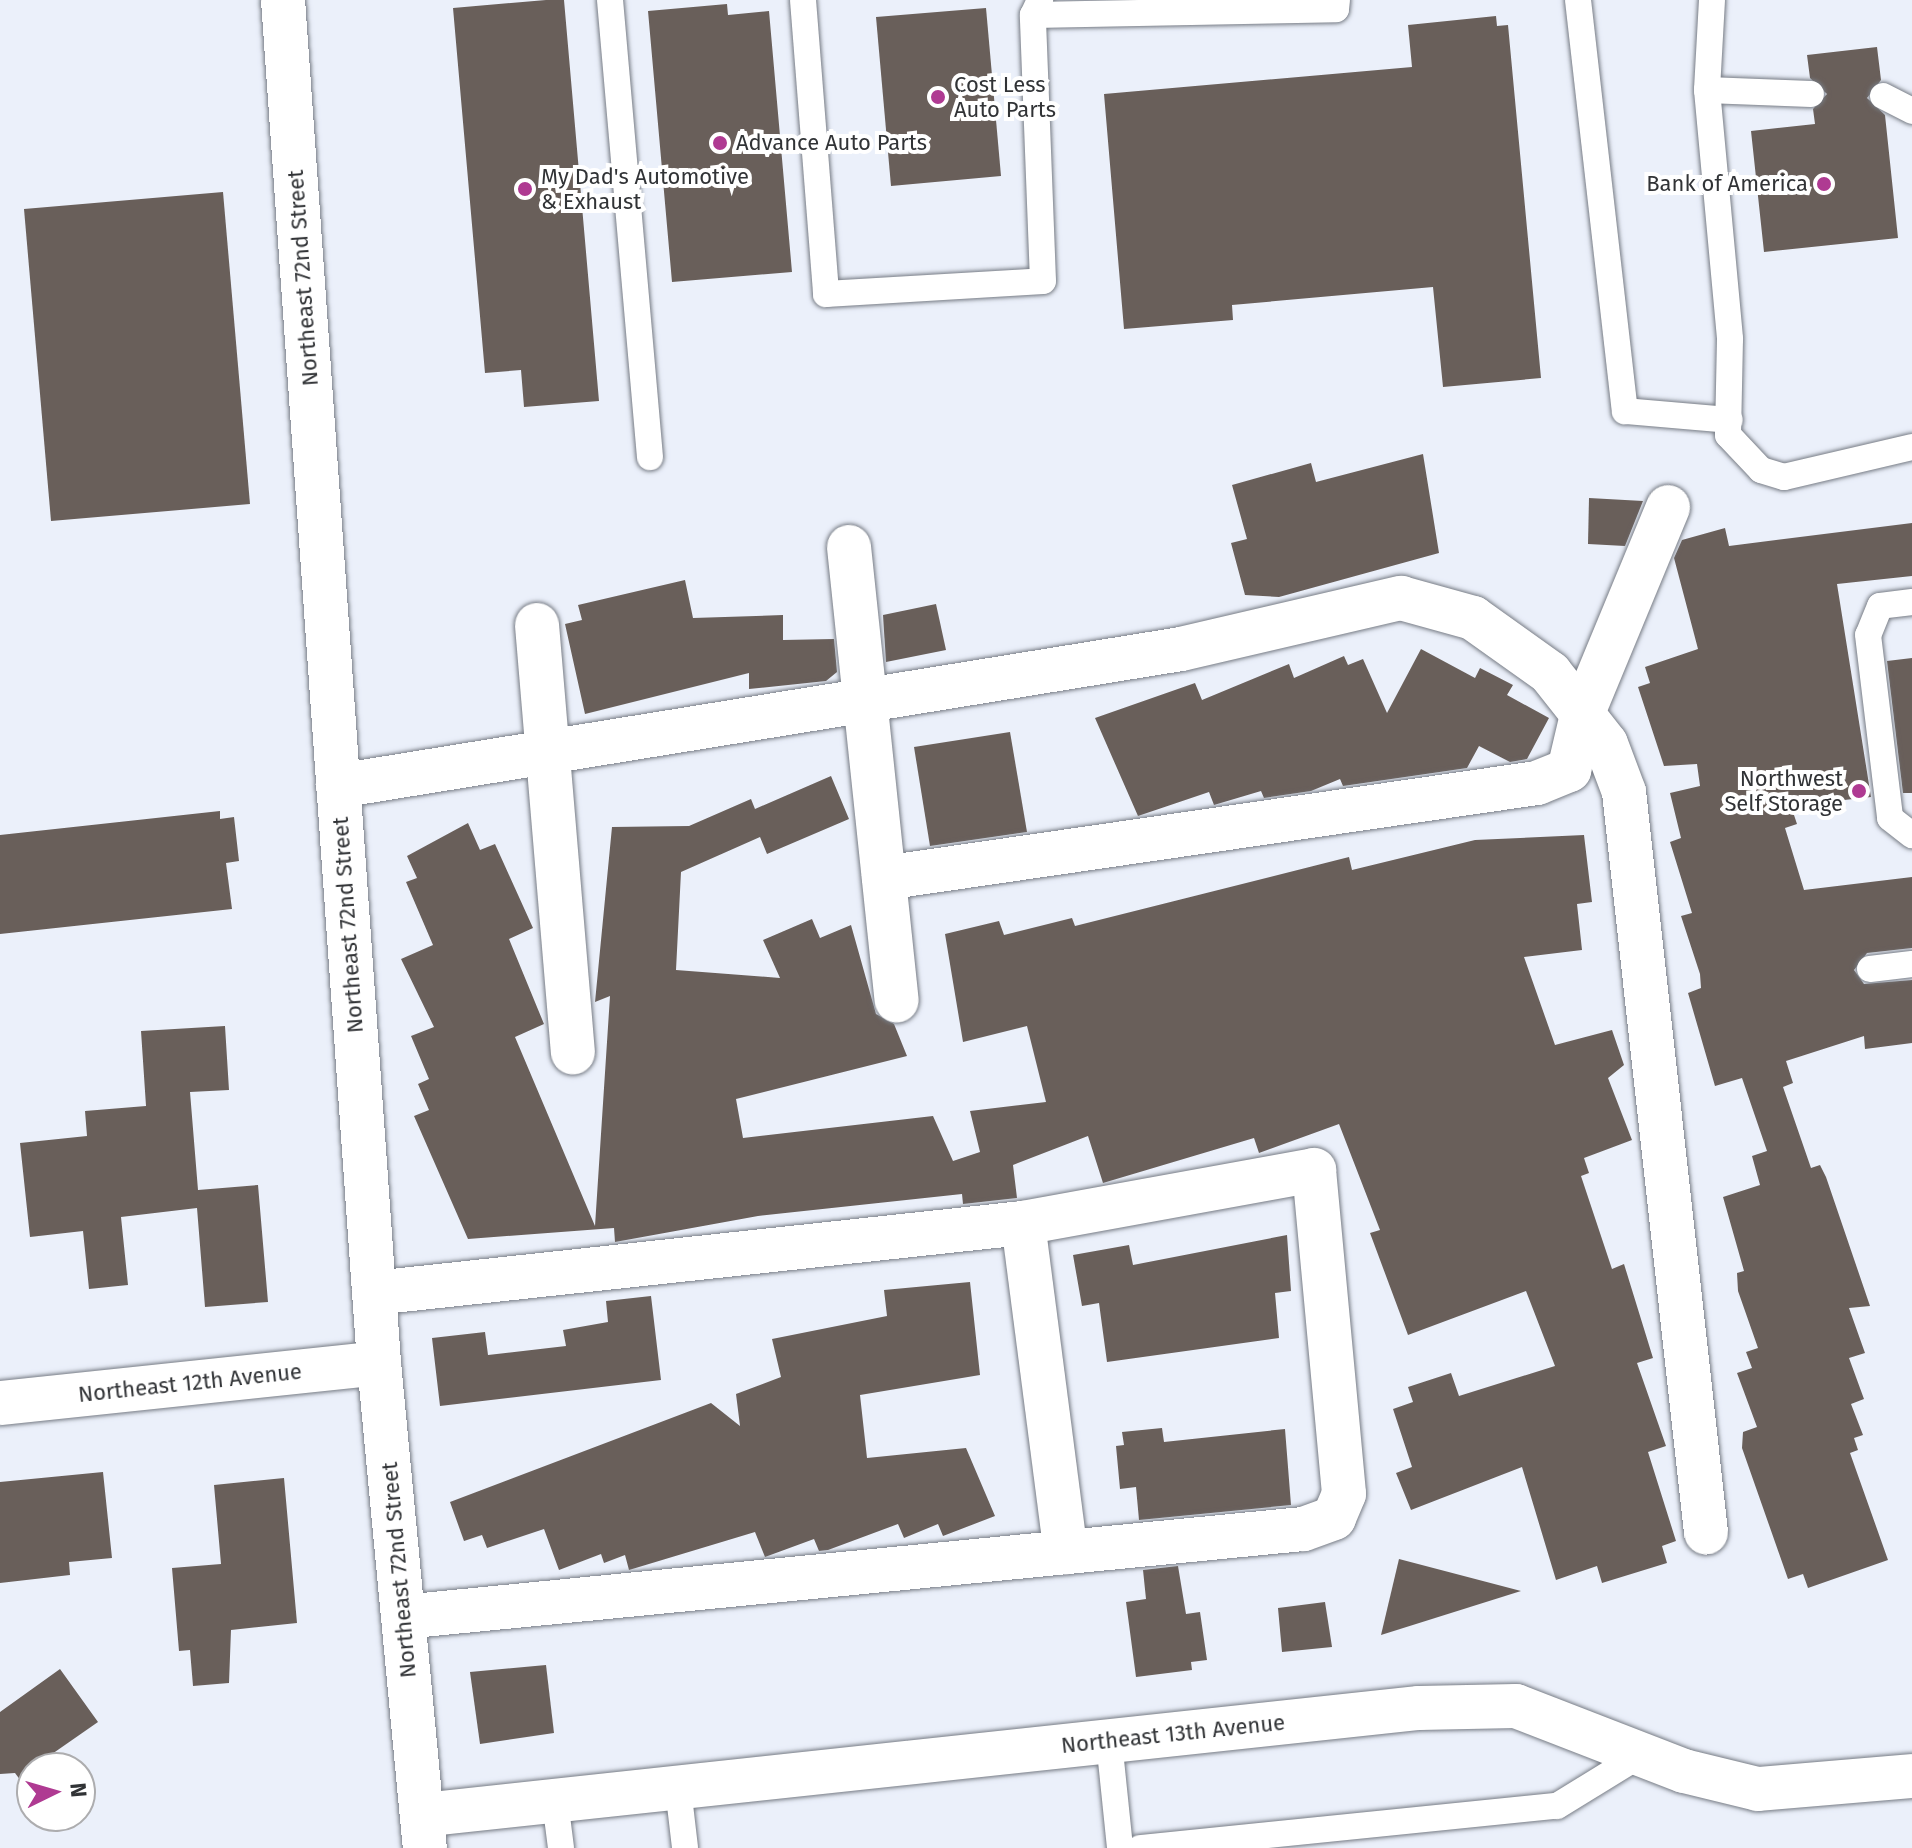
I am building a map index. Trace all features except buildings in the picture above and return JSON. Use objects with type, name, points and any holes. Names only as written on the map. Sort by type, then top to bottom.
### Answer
[{"type":"street","name":"Northeast 72nd Street","points":[[283,0],[379,1363],[424,1832]]},
{"type":"street","points":[[884,878],[1537,783],[1569,770],[1582,715],[1668,507]]},
{"type":"street","points":[[849,547],[897,1000]]},
{"type":"street","points":[[338,786],[1181,649],[1401,598],[1473,618],[1550,673],[1606,744],[1624,792],[1706,1532]]},
{"type":"street","points":[[537,625],[551,752],[573,1052]]},
{"type":"street","points":[[374,1293],[1023,1223],[1314,1170],[1344,1494],[1334,1518],[1303,1529],[403,1617]]},
{"type":"street","points":[[1023,1223],[1066,1552]]},
{"type":"street","name":"Northeast 12th Avenue","points":[[0,1403],[379,1363]]},
{"type":"street","name":"Northeast 13th Avenue","points":[[424,1832],[555,1801],[1419,1708],[1516,1706],[1642,1754],[1758,1789],[1912,1776]]},
{"type":"lane","points":[[610,0],[650,457]]},
{"type":"lane","points":[[803,0],[826,294],[1043,281],[1036,8],[1336,9],[1337,0]]},
{"type":"lane","points":[[1578,0],[1625,411],[1730,420]]},
{"type":"lane","points":[[1712,0],[1707,90],[1730,339],[1728,435],[1741,455],[1784,477],[1912,447]]},
{"type":"lane","points":[[1707,90],[1811,94]]},
{"type":"lane","points":[[1883,96],[1912,111]]},
{"type":"lane","points":[[1912,602],[1880,606],[1868,635],[1890,818],[1912,835]]},
{"type":"lane","points":[[1870,969],[1912,964]]},
{"type":"lane","points":[[1109,1741],[1120,1848]]},
{"type":"lane","points":[[1140,1848],[1557,1806],[1642,1754]]},
{"type":"lane","points":[[678,1788],[685,1848]]},
{"type":"lane","points":[[555,1801],[561,1848]]},
{"type":"place","name":"Cost Less Auto Parts","points":[[938,97]]},
{"type":"place","name":"Advance Auto Parts","points":[[720,143]]},
{"type":"place","name":"Bank of America","points":[[1824,184]]},
{"type":"place","name":"My Dad's Automotive & Exhaust","points":[[525,189]]},
{"type":"place","name":"Northwest Self Storage","points":[[1859,791]]}]
